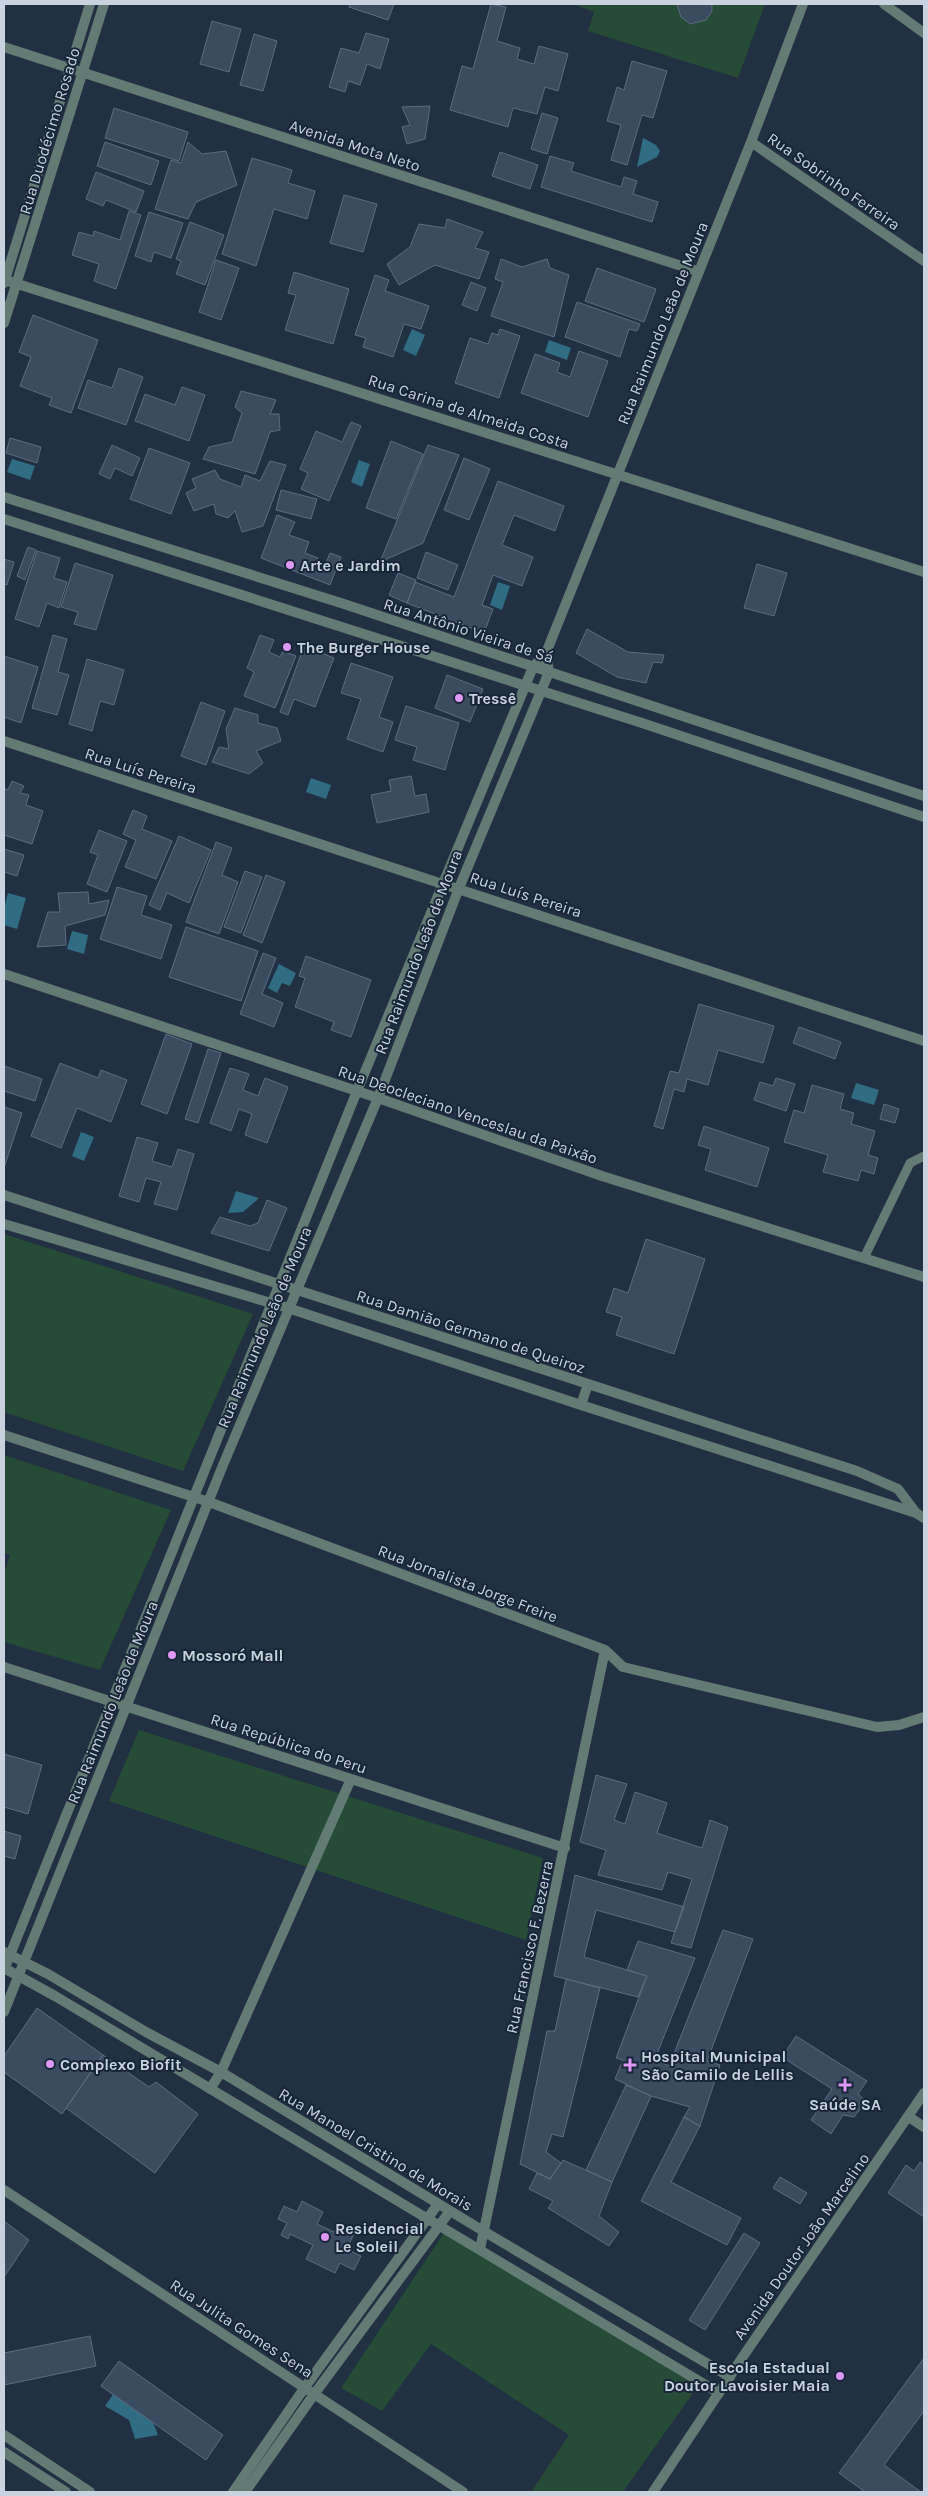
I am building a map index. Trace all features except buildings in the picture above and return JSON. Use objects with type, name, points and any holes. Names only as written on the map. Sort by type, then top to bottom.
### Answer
[{"type":"street","name":"Rua Duodécimo Rosado","points":[[4,282],[90,4]]},
{"type":"street","name":"Rua Duodécimo Rosado","points":[[4,323],[104,4]]},
{"type":"street","name":"Rua Raimundo Leão de Moura","points":[[4,1969],[7,1953],[274,1303],[357,1091],[445,884],[533,667],[546,653],[697,271],[751,142],[803,4]]},
{"type":"street","points":[[884,4],[924,33]]},
{"type":"street","name":"Avenida Mota Neto","points":[[4,47],[697,271]]},
{"type":"street","name":"Rua Sobrinho Ferreira","points":[[751,142],[924,261]]},
{"type":"street","name":"Rua Carina de Almeida Costa","points":[[4,282],[16,283],[924,572]]},
{"type":"street","name":"Rua Antônio Vieira de Sá","points":[[4,497],[342,603],[924,796]]},
{"type":"street","points":[[4,519],[526,686],[924,817]]},
{"type":"street","points":[[546,653],[549,672]]},
{"type":"street","name":"Rua Raimundo Leão de Moura","points":[[4,2012],[295,1290],[378,1098],[459,888],[549,672]]},
{"type":"street","name":"Rua Luís Pereira","points":[[4,741],[924,1041]]},
{"type":"street","name":"Rua Deocleciano Venceslau da Paixão","points":[[4,974],[378,1098],[602,1176],[924,1277]]},
{"type":"street","name":"Rua Damião Germano de Queiroz","points":[[4,1195],[858,1471],[898,1490],[920,1516]]},
{"type":"street","name":"Rua Damião Germano de Queiroz","points":[[4,1224],[274,1303],[580,1406],[920,1516]]},
{"type":"street","points":[[580,1406],[588,1384]]},
{"type":"street","name":"Rua Jornalista Jorge Freire","points":[[4,1435],[209,1502],[605,1650],[622,1668],[877,1727],[899,1725],[924,1718]]},
{"type":"street","name":"Rua Francisco F. Bezerra","points":[[480,2249],[605,1650]]},
{"type":"street","name":"Rua República do Peru","points":[[4,1667],[565,1848]]},
{"type":"street","points":[[210,2089],[222,2072],[352,1779]]},
{"type":"street","name":"Rua Manoel Cristino de Morais","points":[[7,1953],[146,2032],[222,2072],[438,2204],[730,2377]]},
{"type":"street","name":"Rua Manoel Cristino de Morais","points":[[4,1969],[55,1996],[719,2393]]},
{"type":"street","name":"Avenida Doutor João Marcelino","points":[[653,2492],[924,2093]]},
{"type":"street","points":[[909,2117],[924,2127]]},
{"type":"street","name":"Rua Julita Gomes Sena","points":[[4,2190],[463,2492]]},
{"type":"street","points":[[233,2492],[438,2204]]},
{"type":"street","points":[[245,2492],[315,2393],[450,2211]]},
{"type":"street","points":[[4,2435],[90,2492]]},
{"type":"street","points":[[4,2452],[66,2492]]},
{"type":"lane","points":[[864,1258],[910,1163],[924,1156]]},
{"type":"green space","points":[[573,4],[765,4],[738,78],[588,31],[594,12]]},
{"type":"green space","points":[[4,1234],[253,1314],[183,1471],[4,1412]]},
{"type":"green space","points":[[4,1455],[171,1510],[100,1670],[4,1642],[4,1574],[10,1555],[4,1553]]},
{"type":"green space","points":[[139,1730],[543,1858],[526,1940],[109,1801]]},
{"type":"green space","points":[[445,2231],[698,2386],[623,2492],[531,2492],[569,2435],[431,2344],[382,2411],[341,2388]]},
{"type":"water","points":[[643,138],[656,145],[660,151],[657,157],[637,167]]},
{"type":"water","points":[[412,329],[425,335],[416,356],[403,350]]},
{"type":"water","points":[[549,340],[571,348],[567,360],[545,352]]},
{"type":"water","points":[[12,459],[35,466],[30,480],[7,472]]},
{"type":"water","points":[[359,460],[370,464],[362,487],[351,482]]},
{"type":"water","points":[[498,582],[510,586],[502,610],[490,605]]},
{"type":"water","points":[[311,778],[331,785],[326,799],[306,792]]},
{"type":"water","points":[[8,893],[26,898],[17,929],[4,925],[4,908]]},
{"type":"water","points":[[72,931],[88,935],[84,954],[67,949]]},
{"type":"water","points":[[279,964],[296,973],[290,986],[282,983],[277,993],[268,988]]},
{"type":"water","points":[[856,1083],[879,1090],[874,1105],[851,1098]]},
{"type":"water","points":[[81,1132],[94,1137],[84,1161],[72,1156]]},
{"type":"water","points":[[236,1191],[259,1198],[243,1212],[228,1213]]},
{"type":"water","points":[[120,2384],[143,2396],[158,2435],[135,2439],[129,2420],[105,2406]]},
{"type":"place","name":"Arte e Jardim","points":[[290,565]]},
{"type":"place","name":"The Burger House","points":[[287,647]]},
{"type":"place","name":"Tressê","points":[[459,698]]},
{"type":"place","name":"Mossoró Mall","points":[[172,1655]]},
{"type":"place","name":"Complexo Biofit","points":[[50,2064]]},
{"type":"place","name":"Hospital Municipal São Camilo de Lellis","points":[[630,2065]]},
{"type":"place","name":"Saúde SA","points":[[845,2085]]},
{"type":"place","name":"Residencial Le Soleil","points":[[325,2237]]},
{"type":"place","name":"Escola Estadual Doutor Lavoisier Maia","points":[[840,2376]]}]
